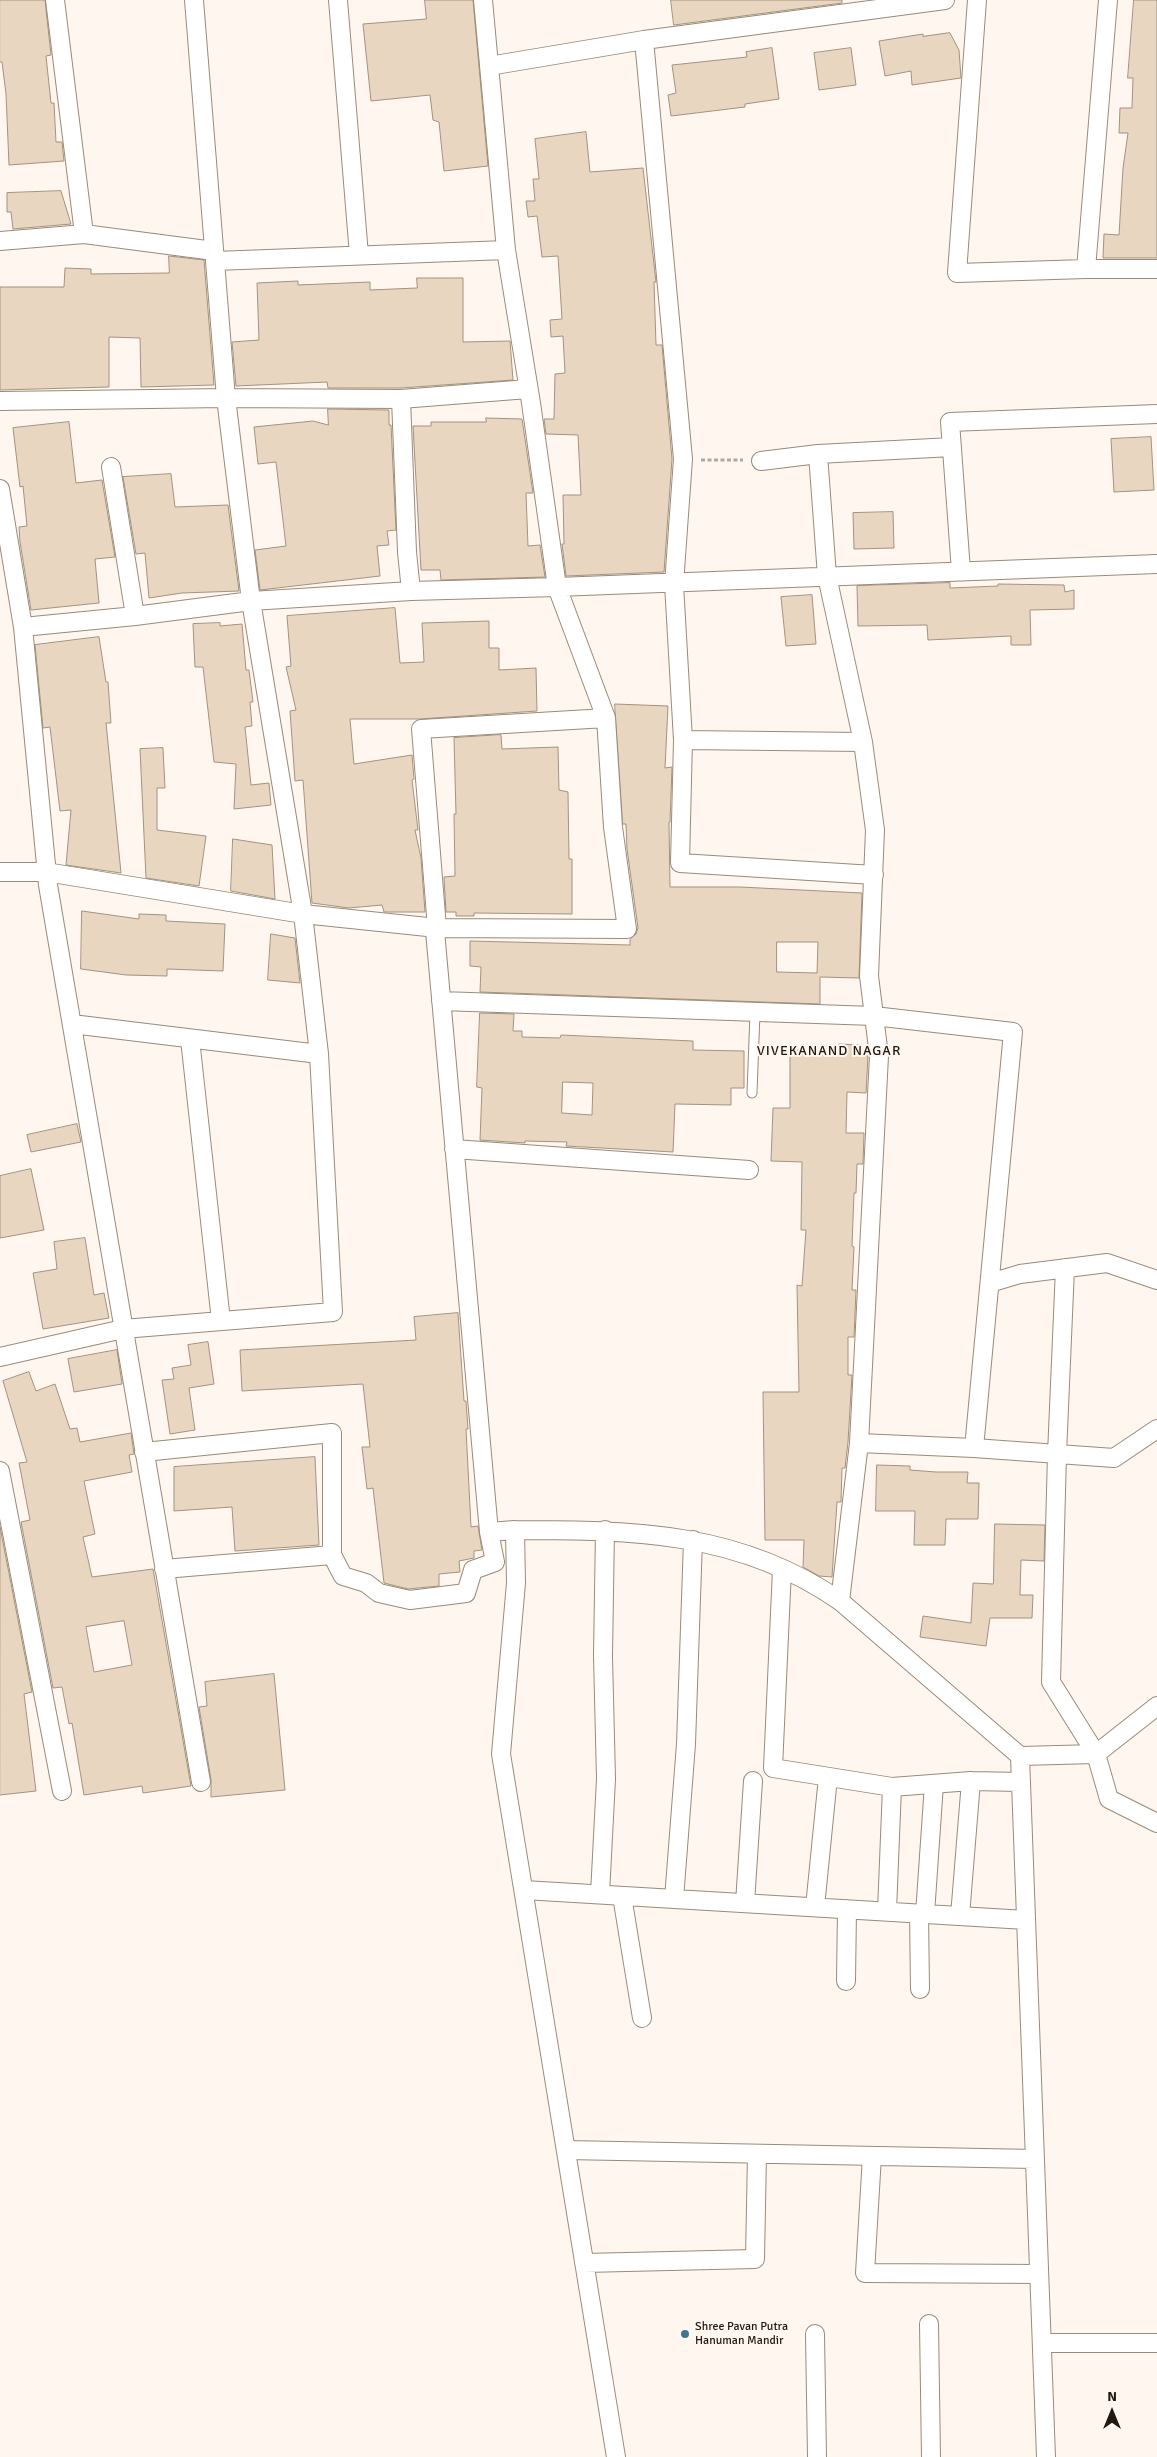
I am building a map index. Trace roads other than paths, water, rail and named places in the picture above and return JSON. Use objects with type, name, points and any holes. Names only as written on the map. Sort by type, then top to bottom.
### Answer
[{"type":"street","points":[[55,0],[84,234]]},
{"type":"street","points":[[0,1357],[123,1329],[333,1312],[319,1054],[303,914],[251,601],[226,398],[194,0]]},
{"type":"street","points":[[338,0],[359,255]]},
{"type":"street","points":[[0,872],[46,872],[303,914],[437,928],[627,929],[613,827],[606,718],[556,587],[506,250],[483,0]]},
{"type":"street","points":[[489,66],[644,40],[945,0]]},
{"type":"street","points":[[977,0],[957,273],[1157,269]]},
{"type":"street","points":[[1086,269],[1108,0]]},
{"type":"street","points":[[644,40],[683,459],[674,584],[683,740],[680,863],[874,875]]},
{"type":"street","points":[[0,240],[84,234],[215,256],[359,255],[506,250]]},
{"type":"street","points":[[0,401],[226,398],[401,399],[528,390]]},
{"type":"street","points":[[401,399],[411,590]]},
{"type":"street","points":[[961,572],[950,422],[1157,414]]},
{"type":"street","points":[[760,461],[818,454],[952,447]]},
{"type":"street","points":[[818,454],[827,576],[863,742],[875,830],[869,976],[879,1056],[859,1443],[840,1601]]},
{"type":"street","points":[[111,467],[135,616]]},
{"type":"street","points":[[0,489],[23,627],[46,872],[201,1782]]},
{"type":"street","points":[[23,627],[135,616],[251,601],[411,590],[674,584],[827,576],[1157,564]]},
{"type":"street","points":[[144,1452],[332,1433],[332,1555],[343,1576],[366,1583],[379,1593],[410,1600],[466,1593],[473,1570],[494,1562],[488,1532],[441,1001],[422,729],[606,718]]},
{"type":"street","points":[[683,740],[863,742]]},
{"type":"street","points":[[441,1001],[874,1016],[1013,1032],[974,1448]]},
{"type":"street","points":[[72,1024],[319,1054]]},
{"type":"street","points":[[190,1038],[221,1321]]},
{"type":"street","points":[[454,1149],[748,1170]]},
{"type":"street","points":[[990,1283],[1020,1274],[1106,1263],[1157,1280]]},
{"type":"street","points":[[1065,1268],[1057,1454],[1051,1682],[1096,1754],[1109,1799],[1157,1823]]},
{"type":"street","points":[[859,1443],[974,1448],[1114,1458],[1157,1429]]},
{"type":"street","points":[[0,1471],[62,1791]]},
{"type":"street","points":[[488,1532],[515,1530],[605,1530],[693,1540],[730,1548],[782,1569],[812,1582],[840,1601],[1020,1756],[1096,1754],[1156,1706]]},
{"type":"street","points":[[515,1530],[516,1582],[501,1754],[616,2457]]},
{"type":"street","points":[[600,1894],[606,1779],[603,1656],[605,1530]]},
{"type":"street","points":[[674,1899],[686,1744],[693,1540]]},
{"type":"street","points":[[164,1570],[332,1555]]},
{"type":"street","points":[[782,1569],[773,1768],[892,1787],[971,1781],[1021,1782]]},
{"type":"street","points":[[1020,1756],[1046,2457]]},
{"type":"street","points":[[815,1907],[828,1777]]},
{"type":"street","points":[[745,1903],[753,1781]]},
{"type":"street","points":[[960,1916],[971,1781]]},
{"type":"street","points":[[920,1989],[922,1914],[934,1784]]},
{"type":"street","points":[[887,1911],[892,1787]]},
{"type":"street","points":[[524,1890],[1026,1920]]},
{"type":"street","points":[[622,1896],[642,2018]]},
{"type":"street","points":[[846,1981],[847,1909]]},
{"type":"street","points":[[566,2150],[1035,2159]]},
{"type":"street","points":[[584,2263],[754,2259],[757,2154]]},
{"type":"street","points":[[872,2156],[865,2273],[1040,2274]]},
{"type":"street","points":[[929,2324],[931,2457]]},
{"type":"street","points":[[815,2334],[817,2457]]},
{"type":"street","points":[[1042,2343],[1157,2343]]},
{"type":"lane","points":[[752,1093],[755,1013]]},
{"type":"place","name":"Shree Pavan Putra Hanuman Mandir","points":[[685,2334]]},
{"type":"district","name":"VIVEKANAND NAGAR","points":[[829,1051]]}]
